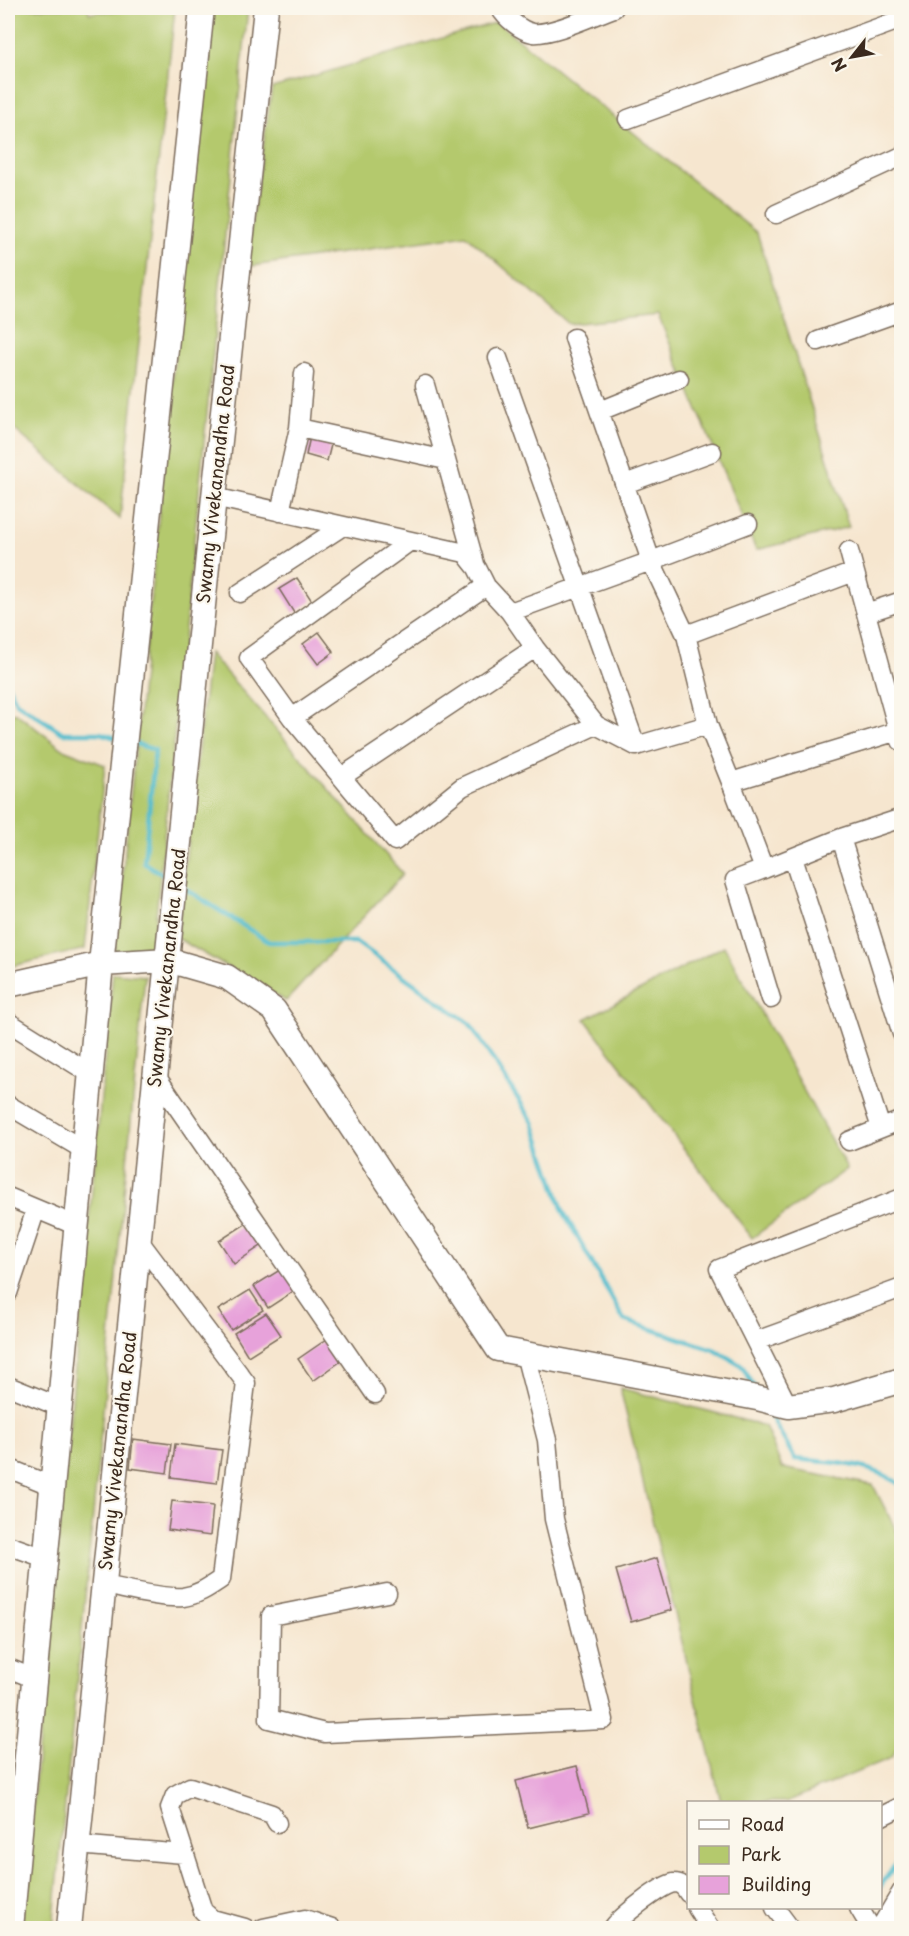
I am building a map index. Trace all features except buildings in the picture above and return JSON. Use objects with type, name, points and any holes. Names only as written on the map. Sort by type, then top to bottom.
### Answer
[{"type":"main road","points":[[10,1929],[16,1783],[35,1679],[101,964],[202,8]]},
{"type":"main road","name":"Swamy Vivekanandha Road","points":[[69,1929],[214,497],[266,8]]},
{"type":"main road","points":[[8,985],[101,964],[168,960],[227,977],[274,1010],[498,1349],[788,1405],[834,1400],[902,1380]]},
{"type":"street","points":[[500,8],[520,28],[531,33],[545,33],[614,8]]},
{"type":"street","points":[[628,119],[902,19]]},
{"type":"street","points":[[777,214],[902,156]]},
{"type":"street","points":[[819,341],[902,310]]},
{"type":"street","points":[[574,338],[651,561],[686,635],[708,725],[764,869]]},
{"type":"street","points":[[498,358],[636,746]]},
{"type":"street","points":[[280,512],[299,428],[304,373]]},
{"type":"street","points":[[600,411],[679,379]]},
{"type":"street","points":[[425,385],[477,568],[486,586],[510,612],[535,648],[596,725],[636,746],[708,725]]},
{"type":"street","points":[[299,428],[446,460]]},
{"type":"street","points":[[625,484],[711,452]]},
{"type":"street","points":[[214,497],[465,553],[477,568]]},
{"type":"street","points":[[510,612],[748,524]]},
{"type":"street","points":[[240,593],[343,526]]},
{"type":"street","points":[[409,542],[249,658],[292,718],[343,776],[395,841],[462,788],[596,725]]},
{"type":"street","points":[[731,782],[900,737],[849,551]]},
{"type":"street","points":[[686,635],[854,572]]},
{"type":"street","points":[[292,718],[486,586]]},
{"type":"street","points":[[866,614],[902,602]]},
{"type":"street","points":[[343,776],[535,648]]},
{"type":"street","points":[[771,999],[735,880],[841,838],[902,818]]},
{"type":"street","points":[[841,838],[902,1034]]},
{"type":"street","points":[[793,858],[881,1128]]},
{"type":"street","points":[[8,1022],[91,1074]]},
{"type":"street","points":[[156,1076],[375,1394]]},
{"type":"street","points":[[8,1106],[84,1150]]},
{"type":"street","points":[[849,1140],[902,1120]]},
{"type":"street","points":[[8,1197],[77,1226]]},
{"type":"street","points":[[788,1405],[719,1269],[902,1198]]},
{"type":"street","points":[[8,1293],[36,1209]]},
{"type":"street","points":[[104,1585],[184,1597],[203,1591],[221,1579],[246,1383],[140,1242]]},
{"type":"street","points":[[756,1341],[902,1288]]},
{"type":"street","points":[[387,1593],[271,1616],[269,1719],[324,1733],[604,1719],[554,1519],[547,1440],[525,1354]]},
{"type":"street","points":[[8,1386],[60,1407]]},
{"type":"street","points":[[8,1468],[52,1486]]},
{"type":"street","points":[[8,1545],[45,1558]]},
{"type":"street","points":[[8,1668],[35,1679]]},
{"type":"street","points":[[245,1929],[212,1919],[203,1911],[170,1808],[175,1795],[190,1788],[272,1815],[277,1823]]},
{"type":"street","points":[[882,1816],[902,1806]]},
{"type":"street","points":[[77,1845],[184,1854]]},
{"type":"street","points":[[613,1929],[629,1912],[666,1885],[676,1883],[685,1886],[687,1891]]},
{"type":"street","points":[[880,1929],[902,1891]]},
{"type":"street","points":[[699,1909],[710,1929]]},
{"type":"street","points":[[776,1909],[790,1929]]},
{"type":"street","points":[[860,1909],[871,1929]]},
{"type":"street","points":[[262,1929],[305,1919],[332,1929]]},
{"type":"green space","points":[[8,8],[88,8],[89,13],[175,8],[120,519],[8,424]]},
{"type":"green space","points":[[210,8],[248,8],[152,955],[115,951]]},
{"type":"green space","points":[[497,22],[757,233],[849,527],[756,550],[658,315],[569,324],[466,235],[245,267],[272,88]]},
{"type":"green space","points":[[209,653],[403,874],[286,1001],[177,938]]},
{"type":"green space","points":[[8,712],[16,713],[63,749],[105,765],[85,949],[8,967]]},
{"type":"green space","points":[[724,946],[847,1169],[752,1238],[585,1019]]},
{"type":"green space","points":[[113,973],[145,976],[53,1928],[21,1928]]},
{"type":"green space","points":[[620,1388],[765,1426],[782,1468],[873,1485],[901,1540],[901,1744],[891,1758],[788,1801],[721,1801]]},
{"type":"waterway","points":[[8,685],[16,702],[63,733],[100,733],[116,738]]},
{"type":"waterway","points":[[133,743],[155,750],[144,863],[167,877]]},
{"type":"waterway","points":[[181,886],[269,942],[356,942],[470,1024],[533,1122],[563,1211],[624,1320],[715,1350],[742,1366],[756,1390]]},
{"type":"waterway","points":[[768,1411],[795,1459],[864,1468],[890,1478],[902,1486]]},
{"type":"waterway","points":[[882,1884],[902,1855]]},
{"type":"waterway","points":[[854,1928],[857,1924]]}]
